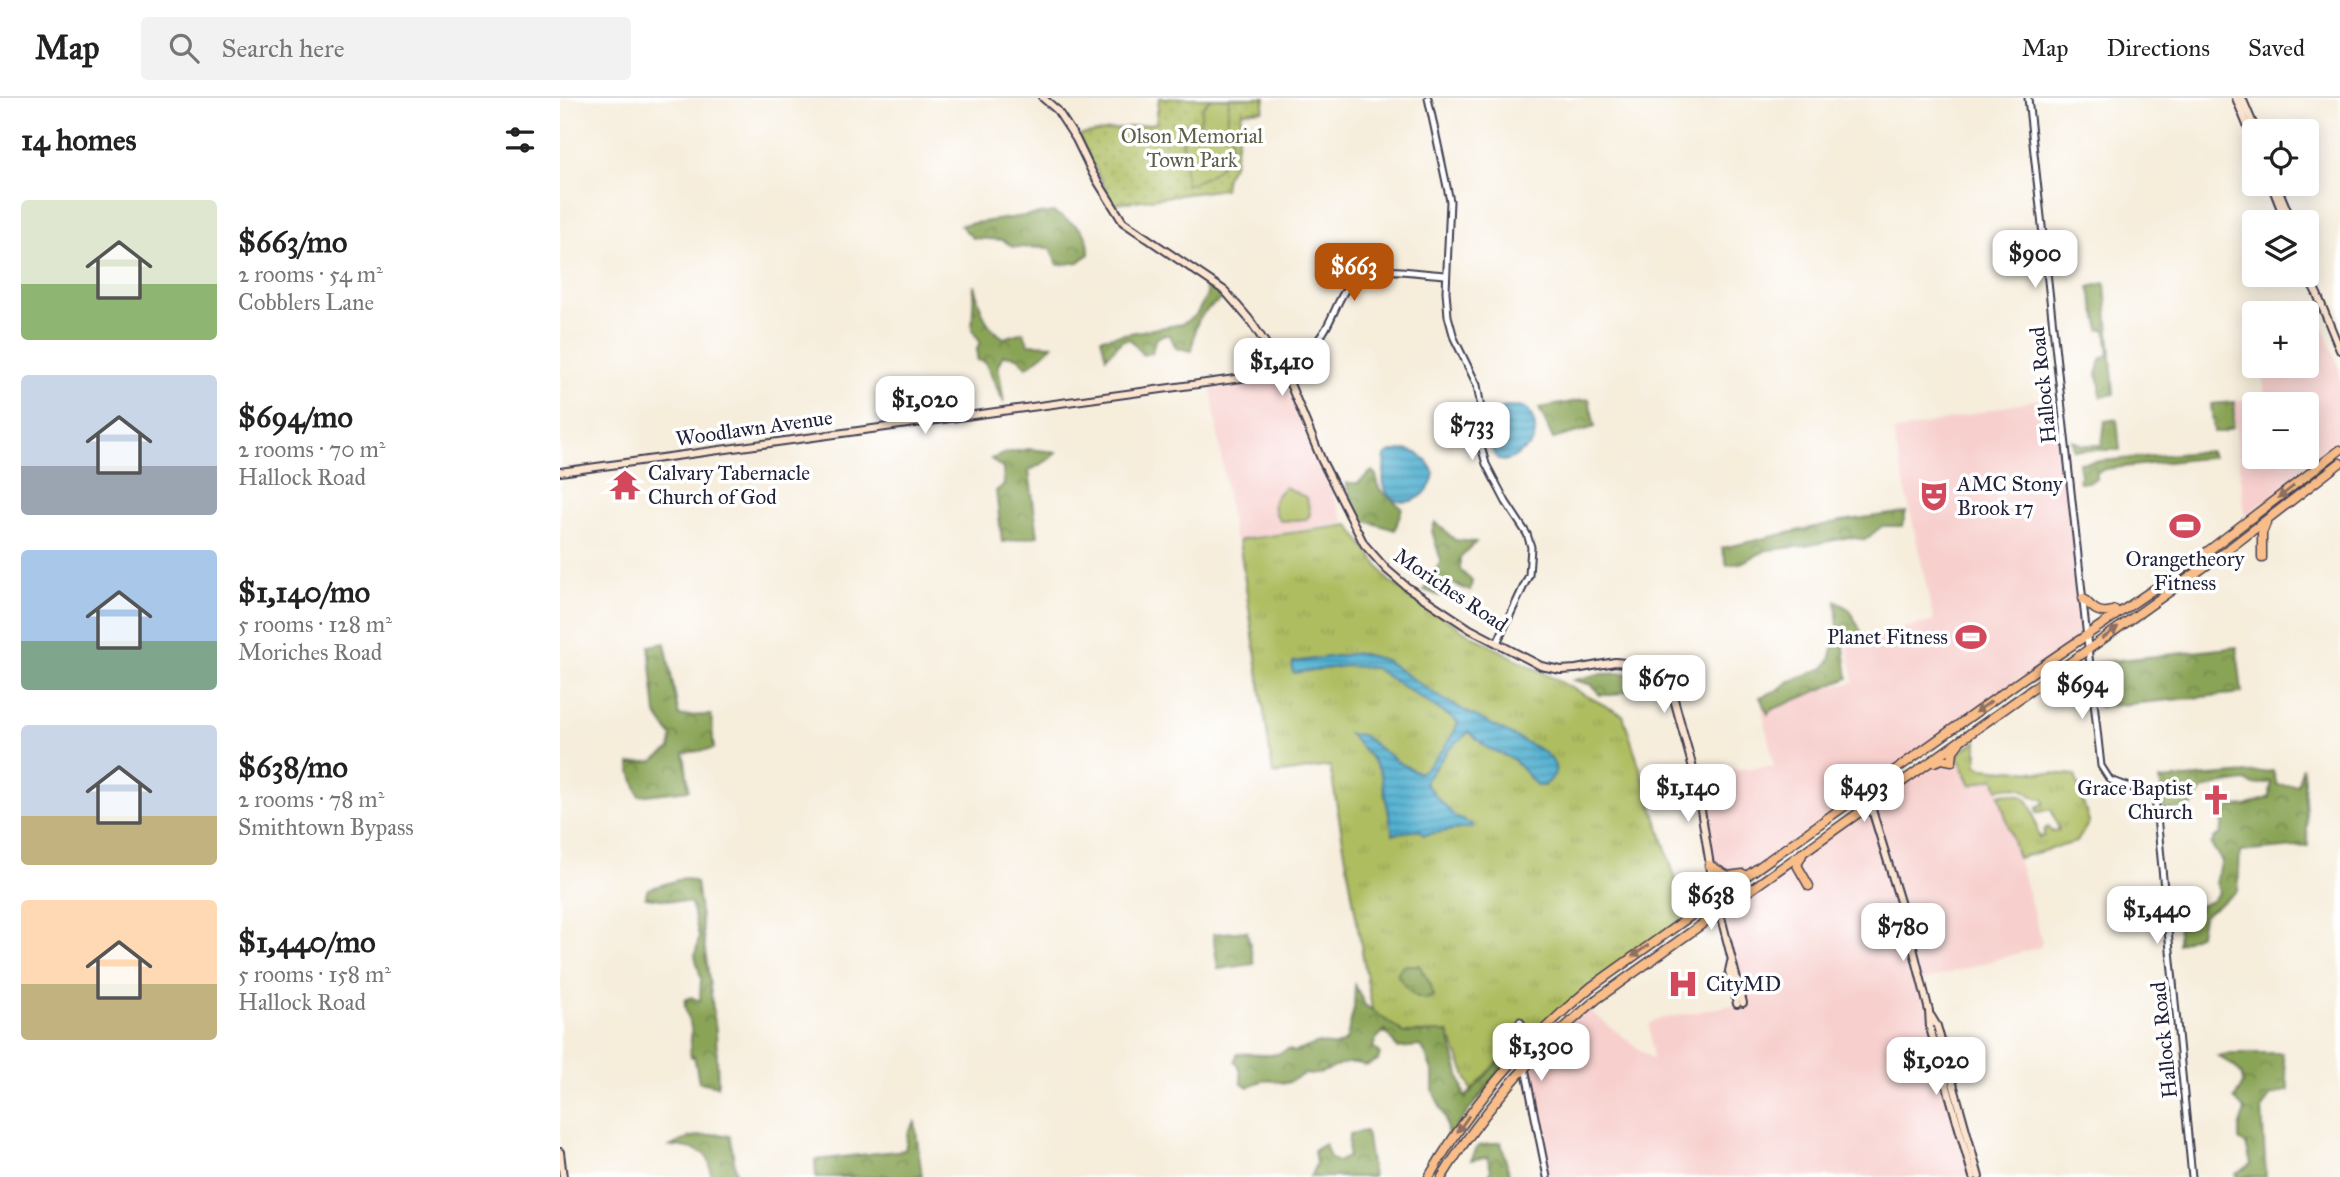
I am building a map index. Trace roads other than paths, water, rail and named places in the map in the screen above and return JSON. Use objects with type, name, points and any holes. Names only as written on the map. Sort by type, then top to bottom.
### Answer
[{"type":"highway","points":[[1429,1177],[1471,1113],[1522,1053],[1539,1034],[1608,974],[2087,634],[2230,536],[2340,450]]},
{"type":"highway","points":[[1442,1177],[1481,1118],[1524,1066],[1597,999],[1922,767],[1941,759],[1952,761],[1953,751],[1969,733],[2238,543],[2340,463]]},
{"type":"highway","points":[[2238,543],[2255,542],[2262,558],[2262,531],[2271,517]]},
{"type":"highway","points":[[2083,598],[2094,610],[2102,613],[2128,606]]},
{"type":"highway","points":[[1778,869],[1792,867],[1809,886],[1797,863],[1807,849]]},
{"type":"highway","points":[[1709,865],[1733,877],[1758,867]]},
{"type":"main road","name":"Moriches Road","points":[[1043,98],[1053,102],[1123,222],[1232,297],[1285,372],[1322,461],[1364,544],[1381,565],[1470,629],[1542,666],[1576,670],[1615,662],[1625,663],[1639,667],[1662,680],[1672,692],[1696,779],[1709,865],[1740,1004]]},
{"type":"main road","points":[[2236,98],[2245,119]]},
{"type":"main road","points":[[2242,98],[2251,119]]},
{"type":"main road","points":[[2313,287],[2317,294]]},
{"type":"main road","points":[[2315,287],[2340,350]]},
{"type":"main road","name":"Woodlawn Avenue","points":[[560,472],[1285,372]]},
{"type":"main road","points":[[1866,790],[1908,928],[1929,1012],[1930,1028],[1973,1177]]},
{"type":"main road","points":[[1929,1012],[1937,1026],[1979,1177]]},
{"type":"main road","points":[[560,1152],[563,1177]]},
{"type":"street","points":[[1428,98],[1450,201],[1446,275],[1450,323],[1454,338],[1477,384],[1483,455],[1506,502],[1527,534],[1531,547],[1529,575],[1497,643]]},
{"type":"street","name":"Hallock Road","points":[[2028,98],[2101,766],[2110,780],[2155,796],[2192,1177]]},
{"type":"street","points":[[1285,372],[1318,340],[1343,297],[1345,288],[1353,280],[1378,271],[1446,275]]},
{"type":"street","points":[[1520,1021],[1526,1031],[1539,1034]]},
{"type":"street","points":[[1522,1053],[1546,1177]]},
{"type":"water","points":[[1502,408],[1527,409],[1535,425],[1534,438],[1530,446],[1512,458],[1500,460],[1490,445],[1488,428],[1497,426],[1496,416]]},
{"type":"water","points":[[1401,450],[1412,451],[1421,456],[1434,473],[1424,494],[1405,502],[1388,495],[1384,485],[1385,456]]},
{"type":"water","points":[[1359,653],[1385,660],[1444,700],[1541,750],[1554,763],[1555,772],[1550,781],[1544,786],[1537,786],[1513,759],[1487,748],[1469,732],[1449,749],[1426,780],[1426,785],[1455,817],[1473,827],[1423,835],[1419,830],[1393,834],[1380,771],[1349,734],[1362,735],[1398,762],[1419,773],[1442,750],[1458,722],[1374,668],[1346,666],[1294,673],[1292,670],[1293,662]]},
{"type":"place","name":"Calvary Tabernacle Church of God","points":[[625,485]]},
{"type":"place","name":"AMC Stony Brook 17","points":[[1934,496]]},
{"type":"place","name":"Orangetheory Fitness","points":[[2185,526]]},
{"type":"place","name":"Planet Fitness","points":[[1971,637]]},
{"type":"place","name":"Grace Baptist Church","points":[[2216,800]]},
{"type":"place","name":"CityMD","points":[[1683,984]]},
{"type":"park label","name":"Olson Memorial Town Park","points":[[1192,148]]}]
